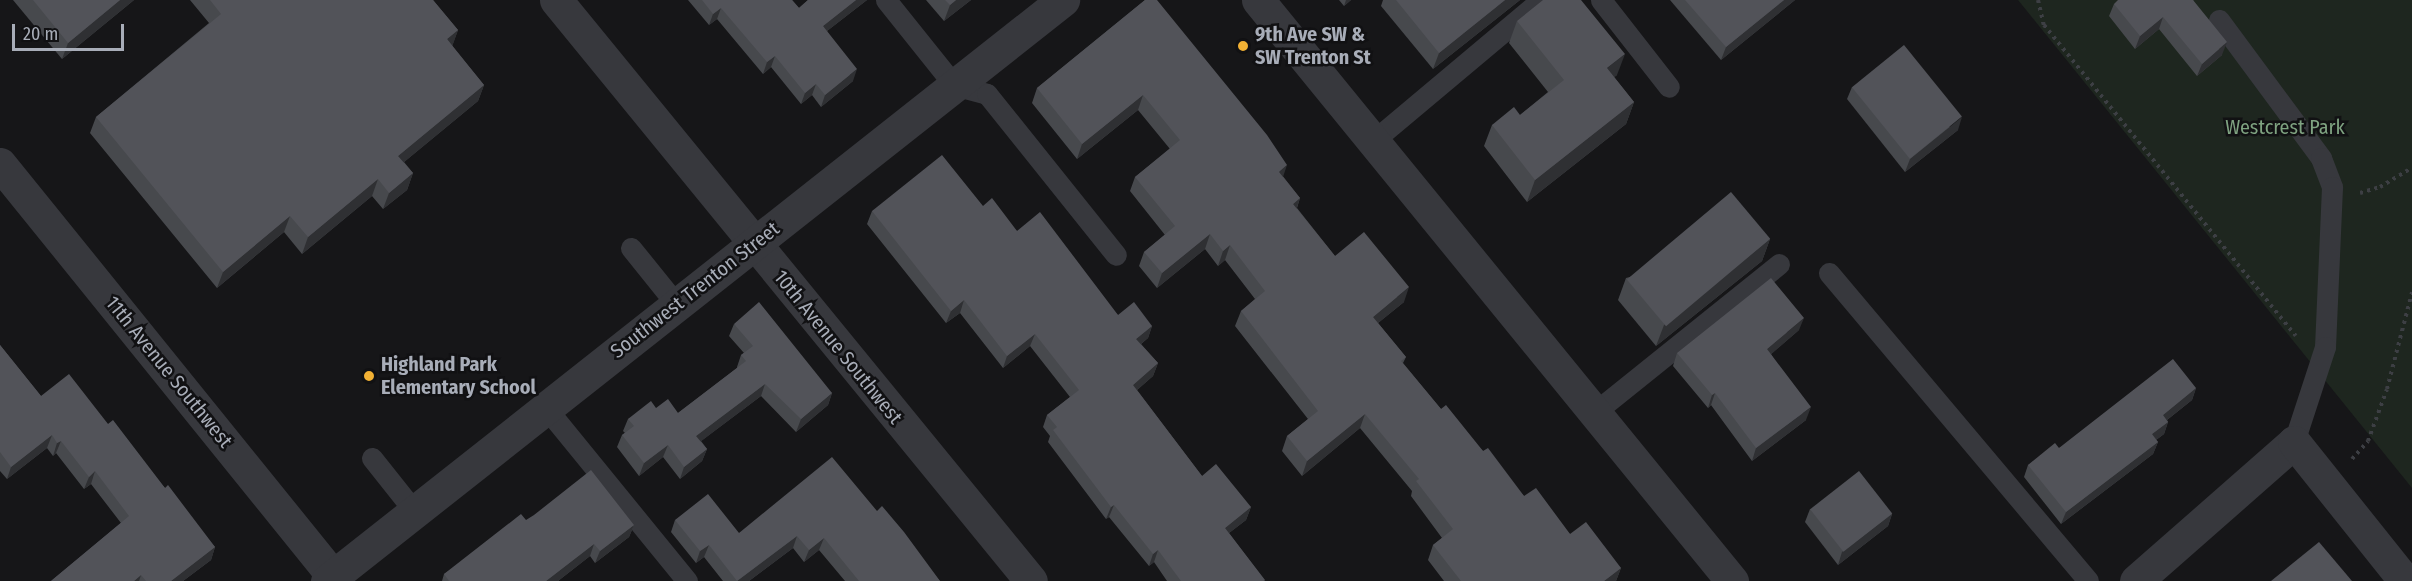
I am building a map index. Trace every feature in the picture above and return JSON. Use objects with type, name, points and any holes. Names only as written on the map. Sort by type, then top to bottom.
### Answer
[{"type":"street","name":"10th Avenue Southwest","points":[[556,0],[1031,581]]},
{"type":"street","name":"Southwest Trenton Street","points":[[333,579],[1063,0]]},
{"type":"street","points":[[1258,0],[1732,581]]},
{"type":"street","name":"11th Avenue Southwest","points":[[0,164],[333,579]]},
{"type":"street","points":[[2136,581],[2294,442],[2405,581]]},
{"type":"lane","points":[[886,0],[954,85],[987,94],[1116,255]]},
{"type":"lane","points":[[1373,141],[1541,0]]},
{"type":"lane","points":[[1601,0],[1669,87]]},
{"type":"lane","points":[[2218,20],[2321,158],[2332,187],[2329,317],[2319,364],[2294,442]]},
{"type":"lane","points":[[631,248],[677,304]]},
{"type":"lane","points":[[1595,412],[1779,264]]},
{"type":"lane","points":[[1829,273],[2088,581]]},
{"type":"lane","points":[[546,408],[687,581]]},
{"type":"lane","points":[[372,458],[415,512]]},
{"type":"path","points":[[2038,0],[2044,25],[2319,364]]},
{"type":"path","points":[[2332,187],[2352,196],[2380,187],[2412,168]]},
{"type":"path","points":[[2348,464],[2368,441],[2387,389],[2412,292]]},
{"type":"green space","name":"Westcrest Park","points":[[2018,0],[2412,0],[2412,488]]},
{"type":"building","points":[[33,0],[120,0],[68,43]]},
{"type":"building","points":[[210,0],[433,0],[458,30],[447,39],[484,85],[398,156],[413,173],[389,193],[378,179],[308,237],[290,216],[223,272],[96,117],[221,14]]},
{"type":"building","points":[[702,0],[792,0],[799,8],[808,0],[856,0],[823,26],[857,69],[825,95],[816,84],[805,93],[775,56],[767,62],[721,8],[713,14]]},
{"type":"building","points":[[945,0],[956,0],[950,5]]},
{"type":"building","points":[[1145,0],[1157,0],[1267,135],[1287,165],[1279,172],[1300,198],[1293,204],[1335,256],[1364,232],[1409,287],[1373,317],[1406,357],[1401,361],[1441,409],[1446,405],[1483,451],[1488,448],[1524,496],[1536,488],[1570,534],[1586,522],[1621,568],[1604,581],[1461,581],[1433,545],[1453,529],[1416,481],[1419,479],[1365,414],[1307,461],[1287,436],[1318,411],[1241,311],[1265,291],[1230,245],[1223,251],[1210,234],[1162,273],[1144,252],[1175,226],[1135,177],[1180,140],[1143,95],[1082,144],[1037,88]]},
{"type":"building","points":[[1396,0],[1505,0],[1439,53]]},
{"type":"building","points":[[1543,0],[1581,0],[1625,54],[1607,68],[1634,102],[1535,180],[1492,125],[1514,107],[1520,115],[1564,80],[1517,21]]},
{"type":"building","points":[[1685,0],[1784,0],[1726,47]]},
{"type":"building","points":[[2118,0],[2193,0],[2227,42],[2202,64],[2163,17],[2140,36],[2114,4]]},
{"type":"building","points":[[1904,45],[1962,116],[1910,159],[1852,87]]},
{"type":"building","points":[[942,155],[983,206],[992,198],[1017,231],[1040,212],[1118,315],[1134,302],[1152,326],[1136,339],[1158,363],[1133,385],[1202,476],[1216,464],[1251,507],[1225,528],[1265,580],[1181,581],[1158,550],[1153,554],[1114,505],[1111,507],[1053,430],[1057,427],[1047,415],[1079,390],[1035,334],[1007,356],[964,300],[951,311],[872,211]]},
{"type":"building","points":[[1731,192],[1770,239],[1666,326],[1627,279]]},
{"type":"building","points":[[1771,278],[1804,318],[1767,349],[1811,407],[1756,448],[1715,393],[1712,395],[1677,353]]},
{"type":"building","points":[[759,302],[832,393],[801,419],[765,384],[696,436],[707,449],[684,467],[668,445],[644,463],[622,435],[634,426],[628,419],[651,401],[656,408],[668,399],[678,413],[746,361],[741,355],[753,346],[734,324]]},
{"type":"building","points":[[0,345],[41,396],[69,374],[108,424],[113,420],[165,488],[168,485],[215,547],[171,581],[146,581],[141,575],[134,581],[51,581],[129,516],[95,471],[89,477],[61,441],[57,443],[52,435],[11,467],[0,452]]},
{"type":"building","points":[[2173,359],[2196,388],[2163,415],[2168,422],[2152,434],[2158,442],[2066,512],[2028,465],[2055,443],[2059,448]]},
{"type":"building","points":[[832,457],[877,511],[882,506],[940,581],[859,581],[824,538],[809,550],[797,536],[737,581],[709,545],[700,551],[675,520],[708,494],[739,533]]},
{"type":"building","points":[[591,470],[634,525],[600,551],[594,544],[546,581],[449,581],[444,574],[521,514],[526,520],[534,515]]},
{"type":"building","points":[[1859,471],[1892,514],[1843,552],[1810,509]]},
{"type":"building","points":[[2319,542],[2352,581],[2271,581]]},
{"type":"place","name":"9th Ave SW & SW Trenton St","points":[[1243,46]]},
{"type":"place","name":"Highland Park Elementary School","points":[[369,376]]}]
